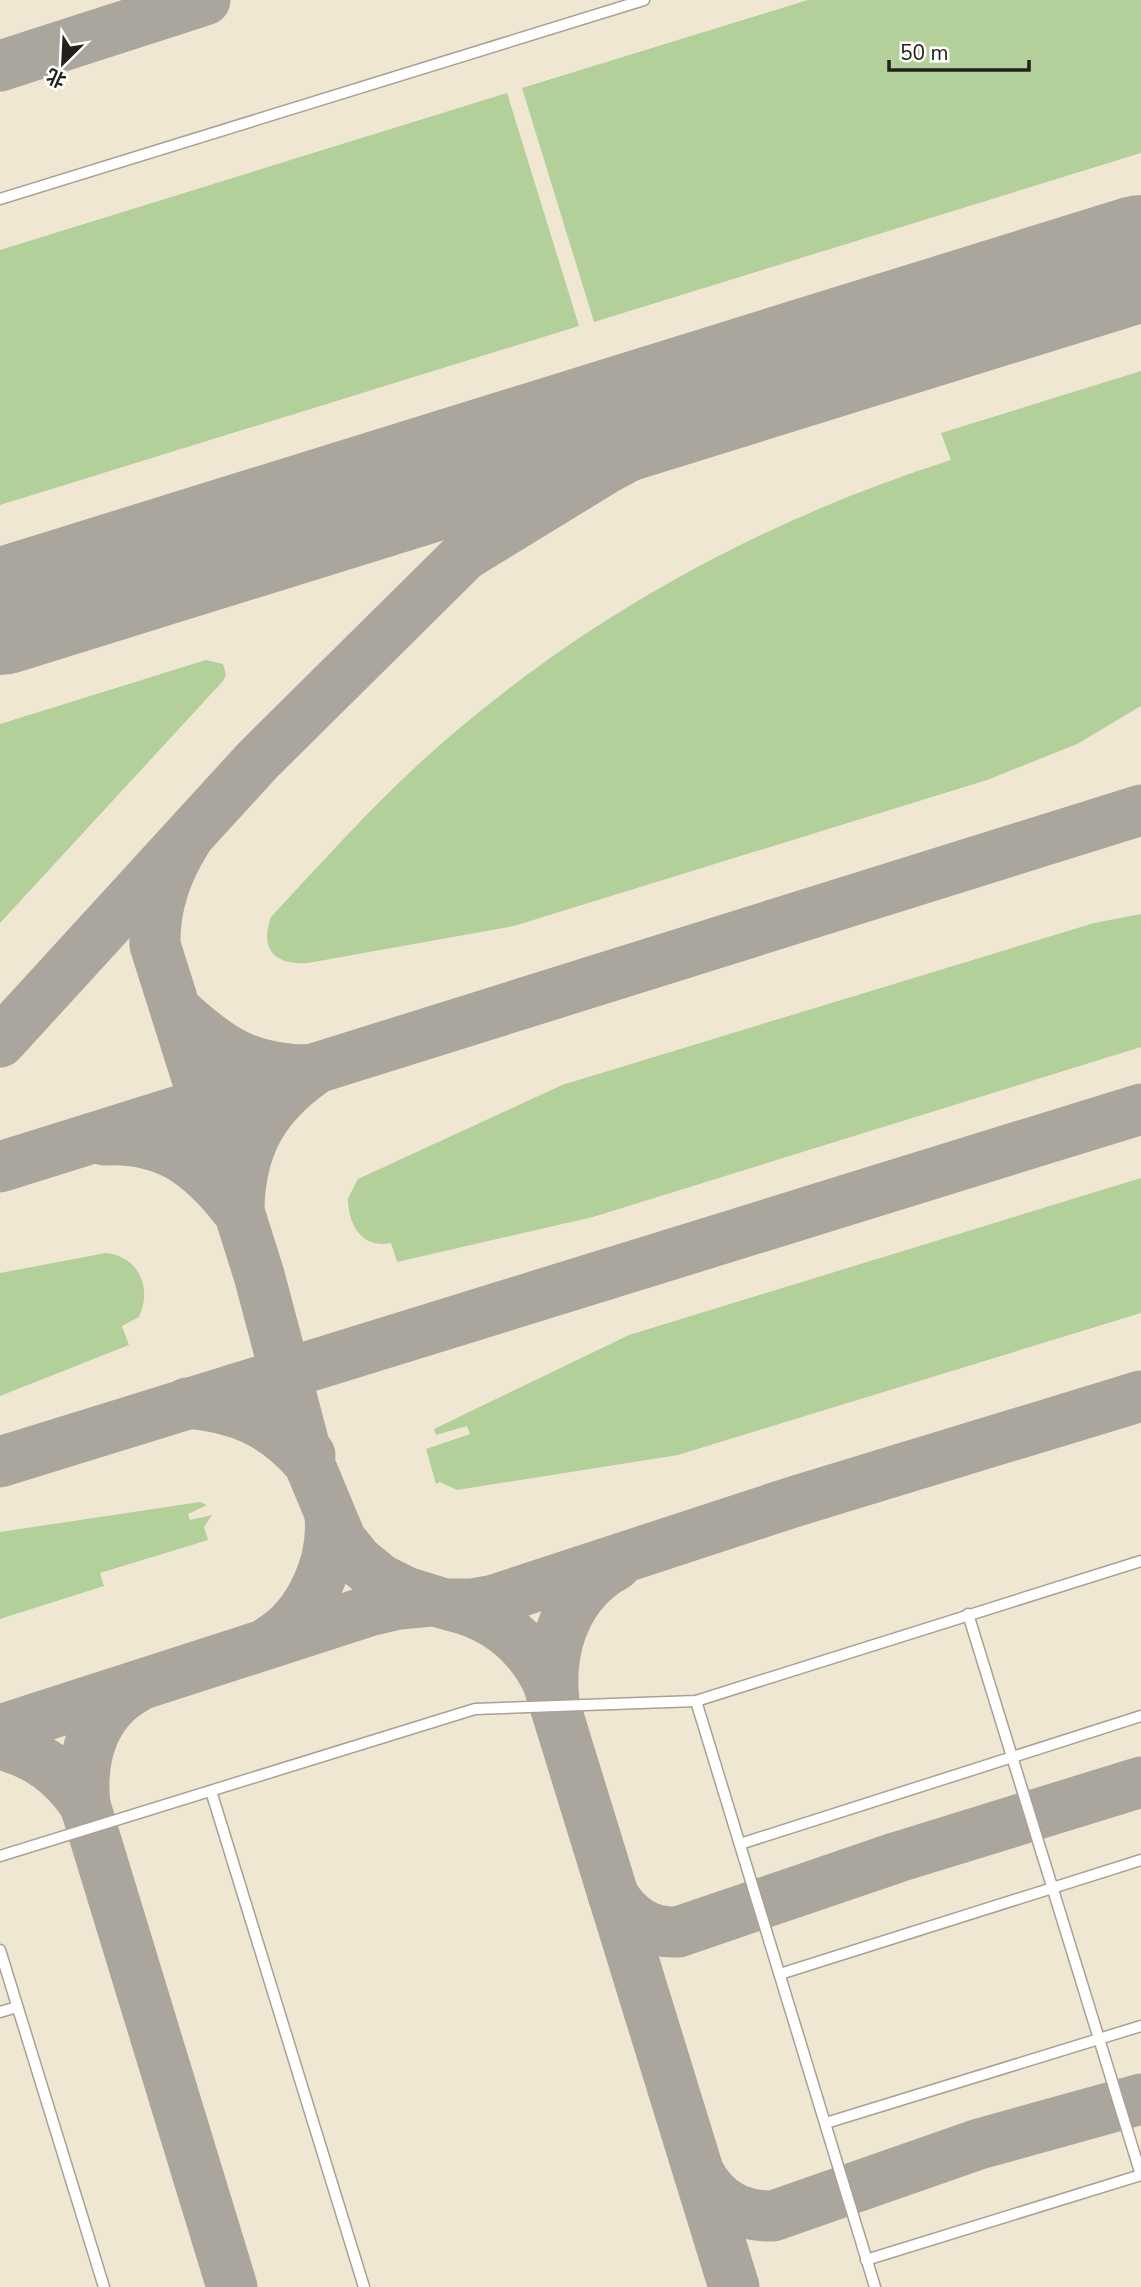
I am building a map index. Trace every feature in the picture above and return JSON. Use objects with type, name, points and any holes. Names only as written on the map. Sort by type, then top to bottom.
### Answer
[{"type":"lane","points":[[0,199],[644,0]]},
{"type":"lane","points":[[0,1856],[475,1709],[696,1701],[1141,1560]]},
{"type":"lane","points":[[866,2260],[1141,2175],[1101,2038],[968,1614]]},
{"type":"lane","points":[[696,1701],[875,2287]]},
{"type":"lane","points":[[740,1844],[1141,1716]]},
{"type":"lane","points":[[212,1791],[364,2287]]},
{"type":"lane","points":[[780,1974],[1141,1860]]},
{"type":"lane","points":[[0,1950],[104,2287]]},
{"type":"lane","points":[[0,2012],[17,2007]]},
{"type":"lane","points":[[826,2123],[1141,2026]]},
{"type":"shaded area","points":[[0,0],[1141,0],[1141,2287],[0,2287]]},
{"type":"green space","points":[[808,0],[1141,0],[1141,153],[594,322],[522,88]]},
{"type":"green space","points":[[507,93],[579,326],[0,505],[0,250]]},
{"type":"green space","points":[[1141,371],[1141,706],[1077,744],[987,780],[514,926],[308,963],[287,961],[273,954],[267,939],[271,917],[333,850],[396,785],[441,744],[557,653],[681,576],[746,542],[813,511],[951,460],[941,433]]},
{"type":"green space","points":[[206,660],[223,664],[226,675],[223,681],[0,923],[0,724]]},
{"type":"green space","points":[[1141,914],[1141,1047],[593,1217],[397,1262],[391,1243],[381,1244],[365,1239],[354,1226],[348,1198],[358,1179],[562,1085],[1094,923]]},
{"type":"green space","points":[[1141,1178],[1141,1313],[678,1455],[457,1490],[440,1482],[436,1484],[426,1449],[470,1434],[467,1426],[436,1435],[434,1429],[629,1335]]},
{"type":"green space","points":[[106,1253],[127,1260],[140,1275],[143,1285],[143,1306],[139,1317],[122,1326],[129,1345],[0,1396],[0,1273]]},
{"type":"green space","points":[[200,1502],[207,1505],[188,1514],[190,1520],[212,1515],[204,1527],[208,1540],[100,1573],[104,1586],[0,1619],[0,1532]]},
{"type":"taxiway","points":[[0,66],[205,0]]},
{"type":"taxiway","points":[[0,1042],[258,760],[465,555],[607,468],[808,359]]},
{"type":"taxiway","points":[[0,1167],[1141,810]]},
{"type":"taxiway","points":[[187,839],[173,864],[159,903],[155,945],[259,1275],[309,1463],[341,1540],[358,1561],[380,1579],[406,1592],[445,1604],[471,1604],[494,1600],[793,1502],[1141,1396]]},
{"type":"taxiway","points":[[176,1010],[223,1048],[255,1063],[314,1070],[281,1097],[258,1128],[245,1164],[239,1206]]},
{"type":"taxiway","points":[[0,1462],[1141,1109]]},
{"type":"taxiway","points":[[104,1140],[145,1143],[178,1156],[194,1165],[235,1208]]},
{"type":"taxiway","points":[[187,1403],[239,1413],[269,1428],[309,1463],[310,1455]]},
{"type":"taxiway","points":[[270,1641],[297,1618],[316,1587],[328,1552],[330,1516]]},
{"type":"taxiway","points":[[554,1701],[554,1661],[564,1623],[584,1590],[616,1565]]},
{"type":"taxiway","points":[[0,1730],[369,1611],[399,1604],[431,1601]]},
{"type":"taxiway","points":[[449,1605],[481,1616],[508,1632],[531,1654],[548,1683],[734,2287]]},
{"type":"taxiway","points":[[0,1744],[26,1753],[49,1766],[68,1783],[85,1805],[85,1771],[92,1738],[109,1709],[137,1687]]},
{"type":"taxiway","points":[[613,1895],[640,1923],[657,1930],[678,1932],[898,1857],[1141,1782]]},
{"type":"taxiway","points":[[85,1805],[232,2287]]},
{"type":"taxiway","points":[[699,2173],[720,2200],[729,2206],[749,2214],[773,2216],[979,2144],[1141,2099]]},
{"type":"runway","points":[[0,612],[1141,258]]}]
